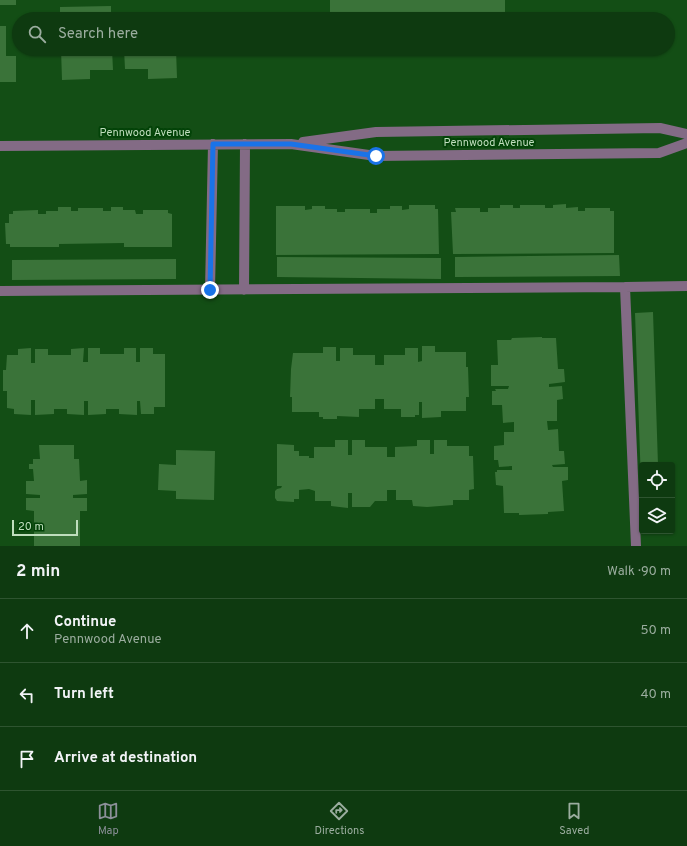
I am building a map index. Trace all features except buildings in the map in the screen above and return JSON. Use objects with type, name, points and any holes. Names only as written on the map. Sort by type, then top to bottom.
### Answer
[{"type":"street","name":"Pennwood Avenue","points":[[291,144],[376,132],[660,128],[687,134]]},
{"type":"street","points":[[210,290],[213,144]]},
{"type":"street","points":[[244,290],[245,144]]},
{"type":"street","name":"Pennwood Avenue","points":[[0,146],[291,144],[376,156],[659,153],[687,144]]},
{"type":"street","points":[[0,291],[687,286]]},
{"type":"street","points":[[625,287],[636,546]]},
{"type":"route","points":[[210,290],[213,144],[291,144],[376,156]]}]
